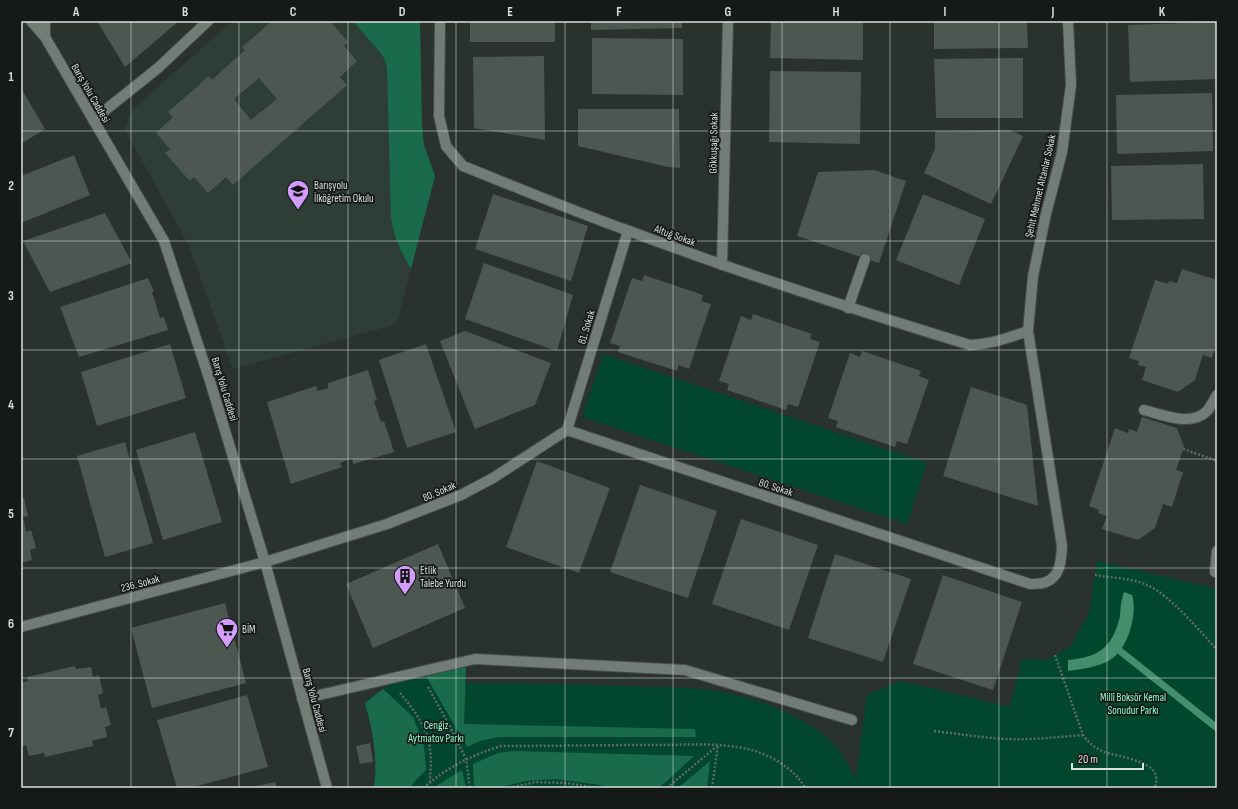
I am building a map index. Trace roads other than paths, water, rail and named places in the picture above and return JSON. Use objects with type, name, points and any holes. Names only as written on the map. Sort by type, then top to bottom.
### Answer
[{"type":"street","name":"Barış Yolu Caddesi","points":[[31,21],[45,37],[164,241],[209,378],[265,562],[327,788]]},
{"type":"street","points":[[45,21],[45,37]]},
{"type":"street","points":[[93,120],[158,68],[208,21]]},
{"type":"street","name":"Altuğ Sokak","points":[[440,21],[439,116],[446,146],[463,166],[628,231],[722,265],[848,308],[970,345],[986,344],[1028,331]]},
{"type":"street","name":"Gökkuşağı Sokak","points":[[722,265],[728,21]]},
{"type":"street","name":"Şehit Mehmet Altanlar Sokak","points":[[1028,331],[1032,276],[1063,145],[1071,85],[1068,21]]},
{"type":"street","name":"81. Sokak","points":[[567,430],[628,231]]},
{"type":"street","points":[[848,308],[865,259]]},
{"type":"street","name":"80. Sokak","points":[[265,562],[387,524],[461,495],[493,478],[567,430],[1030,584],[1045,583],[1056,576],[1060,565],[1062,546],[1028,331]]},
{"type":"street","points":[[1144,410],[1168,417],[1191,420],[1206,411],[1217,395]]},
{"type":"street","points":[[1215,572],[1217,551]]},
{"type":"street","name":"236. Sokak","points":[[21,627],[265,562]]},
{"type":"street","points":[[302,698],[475,659],[685,670],[852,720]]},
{"type":"waterway","points":[[1120,651],[1217,728]]},
{"type":"place","name":"Barışyolu İlköğretim Okulu","points":[[298,210]]},
{"type":"place","name":"Etlik Talebe Yurdu","points":[[405,596]]},
{"type":"place","name":"BİM","points":[[227,648]]},
{"type":"park label","name":"Millî Boksör Kemal Sonudur Parkı","points":[[1133,703]]},
{"type":"park label","name":"Cengiz Aytmatov Parkı","points":[[436,731]]}]
